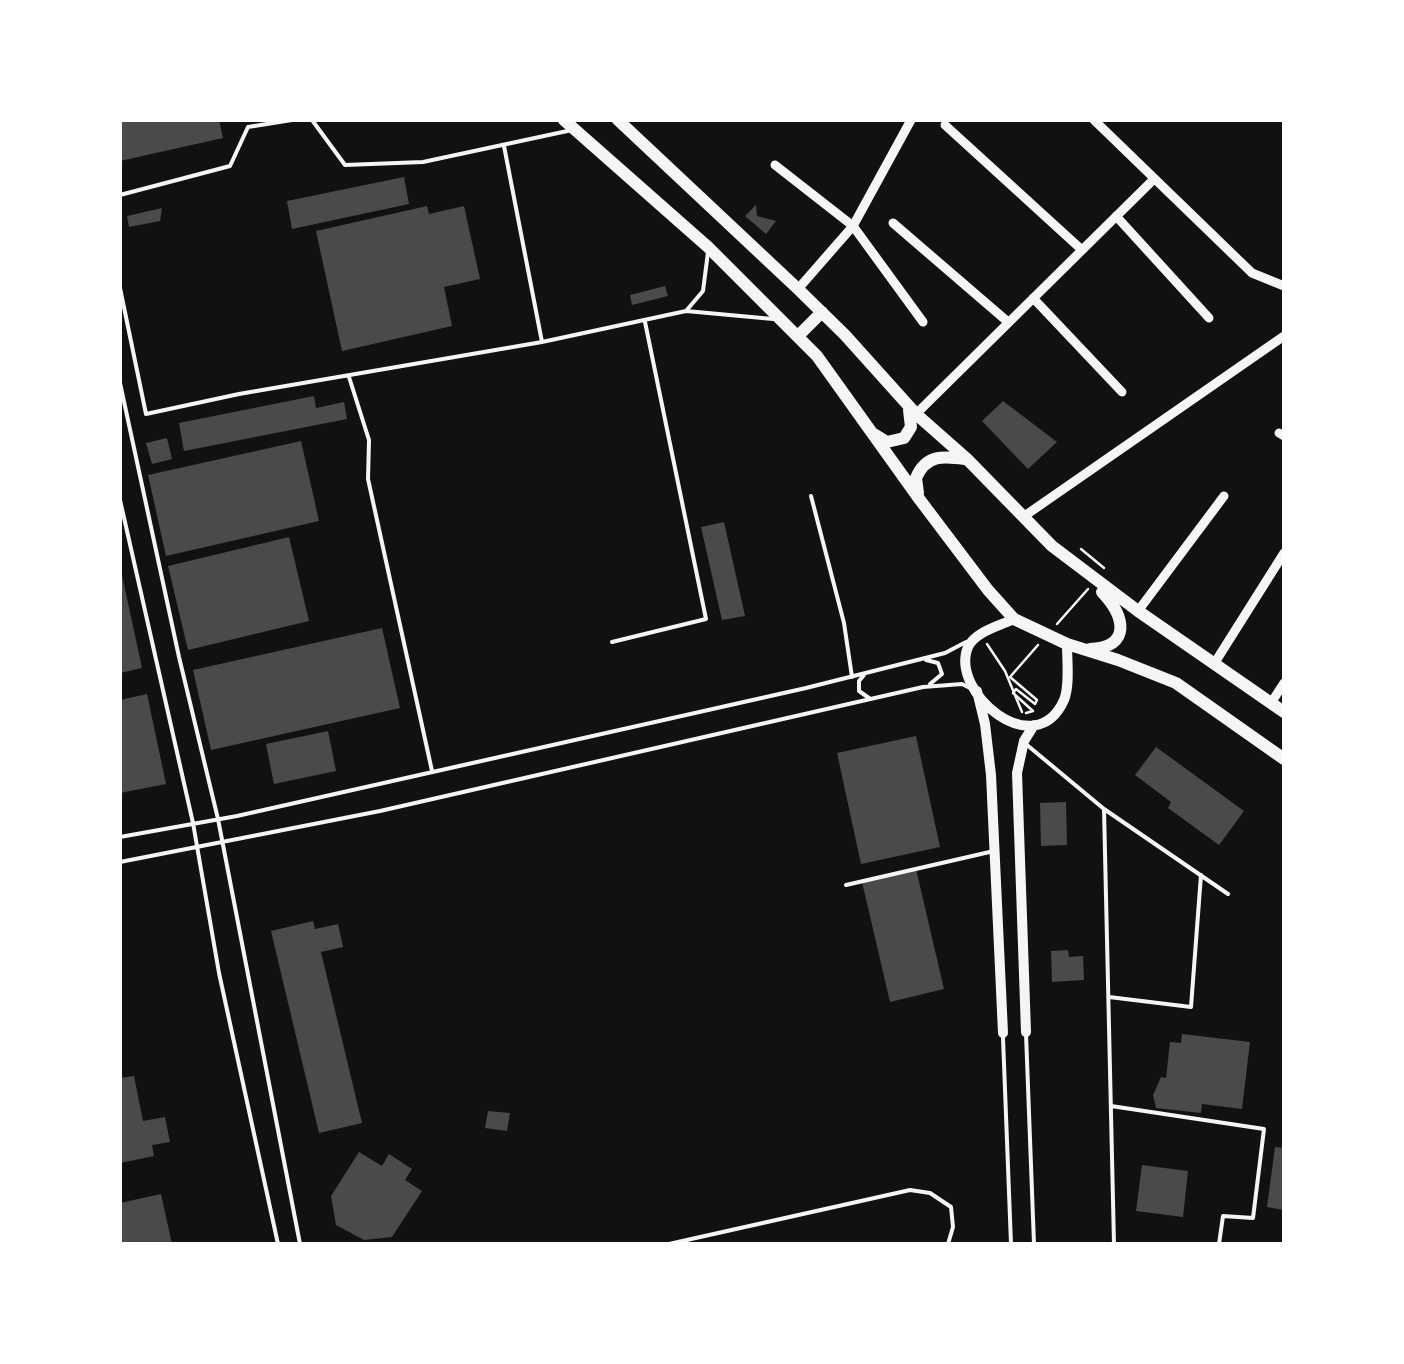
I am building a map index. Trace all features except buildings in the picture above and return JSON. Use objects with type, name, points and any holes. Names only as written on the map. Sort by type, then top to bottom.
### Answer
[{"type":"main road","points":[[618,120],[822,312],[912,410],[967,459],[1022,517],[1138,611],[1284,712]]},
{"type":"main road","points":[[570,125],[708,248],[816,356],[920,500],[1014,619],[1082,650],[1176,683],[1284,759]]},
{"type":"main road","points":[[798,336],[822,312]]},
{"type":"main road","points":[[868,429],[887,442],[904,438],[911,427],[912,410]]},
{"type":"main road","points":[[920,500],[916,478],[922,466],[936,457],[967,459]]},
{"type":"main road","points":[[1082,650],[1103,649],[1120,637],[1119,618],[1112,602],[1088,567]]},
{"type":"street","points":[[798,289],[853,226],[912,120]]},
{"type":"street","points":[[1094,120],[1252,273],[1284,286]]},
{"type":"street","points":[[945,125],[1082,250]]},
{"type":"street","points":[[775,165],[853,226],[923,322]]},
{"type":"street","points":[[912,410],[1154,179]]},
{"type":"street","points":[[1116,216],[1209,318]]},
{"type":"street","points":[[893,223],[1008,322]]},
{"type":"street","points":[[1033,298],[1122,392]]},
{"type":"street","points":[[1022,517],[1284,336]]},
{"type":"street","points":[[1138,611],[1224,496]]},
{"type":"street","points":[[1214,664],[1284,553]]},
{"type":"street","points":[[1002,1033],[991,775],[985,724],[966,669],[966,650],[977,636],[1014,619]]},
{"type":"street","points":[[976,691],[1005,721],[1028,726],[1048,720],[1065,698],[1068,644]]},
{"type":"street","points":[[1271,703],[1284,683]]},
{"type":"street","points":[[1026,1032],[1017,795],[1019,757],[1034,724]]},
{"type":"lane","points":[[120,195],[230,166],[248,127],[292,120]]},
{"type":"lane","points":[[312,120],[345,165],[423,162],[504,145],[570,125]]},
{"type":"lane","points":[[504,145],[542,342]]},
{"type":"lane","points":[[686,311],[703,291],[708,248]]},
{"type":"lane","points":[[120,288],[146,414],[239,394],[542,342],[686,311],[783,320]]},
{"type":"lane","points":[[612,642],[706,620],[644,322]]},
{"type":"lane","points":[[349,377],[369,440],[368,479],[432,771]]},
{"type":"lane","points":[[120,383],[218,819],[300,1244]]},
{"type":"lane","points":[[811,496],[844,623],[852,677]]},
{"type":"lane","points":[[120,501],[193,823],[219,973],[278,1244]]},
{"type":"lane","points":[[120,836],[218,819],[864,675],[945,653],[977,636]]},
{"type":"lane","points":[[918,660],[932,660],[941,668],[938,680],[926,686]]},
{"type":"lane","points":[[864,675],[858,681],[859,691],[870,698]]},
{"type":"lane","points":[[120,862],[380,811],[926,686],[962,684],[976,691]]},
{"type":"lane","points":[[1024,742],[1104,810],[1228,894]]},
{"type":"lane","points":[[1104,810],[1114,1244]]},
{"type":"lane","points":[[846,885],[994,852]]},
{"type":"lane","points":[[1108,997],[1191,1007],[1201,875]]},
{"type":"lane","points":[[1026,1032],[1034,1244]]},
{"type":"lane","points":[[1002,1033],[1011,1244]]},
{"type":"lane","points":[[1111,1106],[1264,1129],[1253,1218],[1223,1216],[1219,1244]]},
{"type":"lane","points":[[669,1244],[910,1190],[930,1193],[951,1206],[948,1244]]},
{"type":"path","points":[[1088,567],[1080,550],[1083,547],[1106,570]]},
{"type":"path","points":[[1058,623],[1094,583]]},
{"type":"path","points":[[977,636],[1006,671],[1023,714]]},
{"type":"path","points":[[1013,693],[1016,688],[1034,704],[1037,700],[1010,676],[1046,636]]},
{"type":"path","points":[[1013,693],[1033,710]]}]
